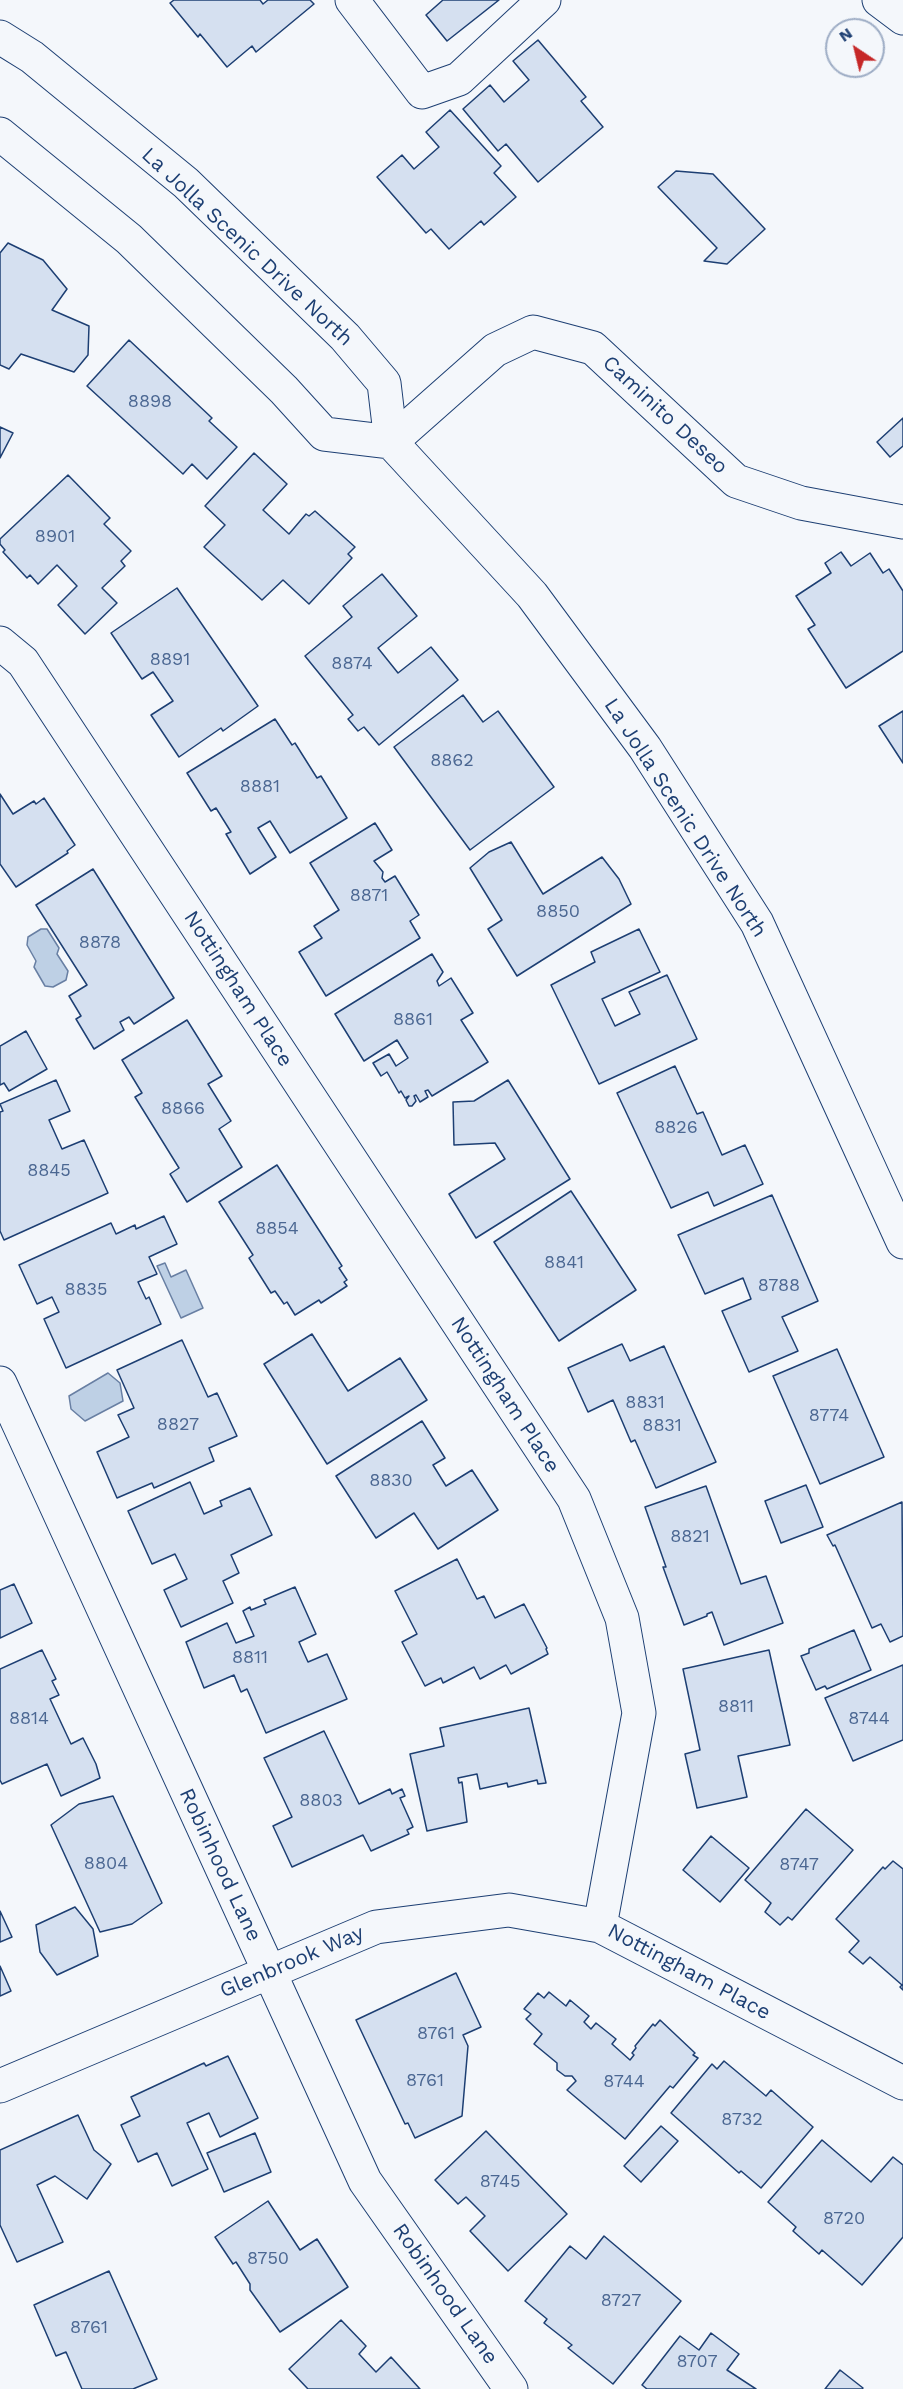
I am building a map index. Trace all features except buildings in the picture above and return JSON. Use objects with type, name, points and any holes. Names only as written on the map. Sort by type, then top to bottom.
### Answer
[{"type":"street","points":[[352,0],[422,92],[459,79],[544,0]]},
{"type":"street","points":[[879,0],[903,18]]},
{"type":"street","name":"La Jolla Scenic Drive North","points":[[0,37],[32,57],[186,183],[345,337],[384,383],[391,442],[532,595],[645,748],[757,923],[903,1242]]},
{"type":"street","points":[[0,134],[129,239],[284,390],[324,434],[391,442]]},
{"type":"street","name":"Caminito Deseo","points":[[391,442],[495,350],[532,332],[593,348],[736,481],[801,504],[903,522]]},
{"type":"street","name":"Nottingham Place","points":[[0,643],[23,662],[574,1500],[622,1618],[639,1713],[600,1926],[903,2083]]},
{"type":"street","name":"Robinhood Lane","points":[[0,1383],[365,2181],[511,2389]]},
{"type":"street","name":"Glenbrook Way","points":[[0,2086],[376,1927],[509,1910],[600,1926]]},
{"type":"water","points":[[41,929],[47,929],[59,948],[57,954],[68,971],[66,980],[53,987],[45,986],[34,967],[36,961],[27,945],[28,937]]},
{"type":"water","points":[[165,1263],[171,1277],[186,1270],[203,1308],[181,1318],[157,1266]]},
{"type":"water","points":[[108,1373],[120,1383],[123,1401],[85,1421],[71,1409],[69,1396]]}]
